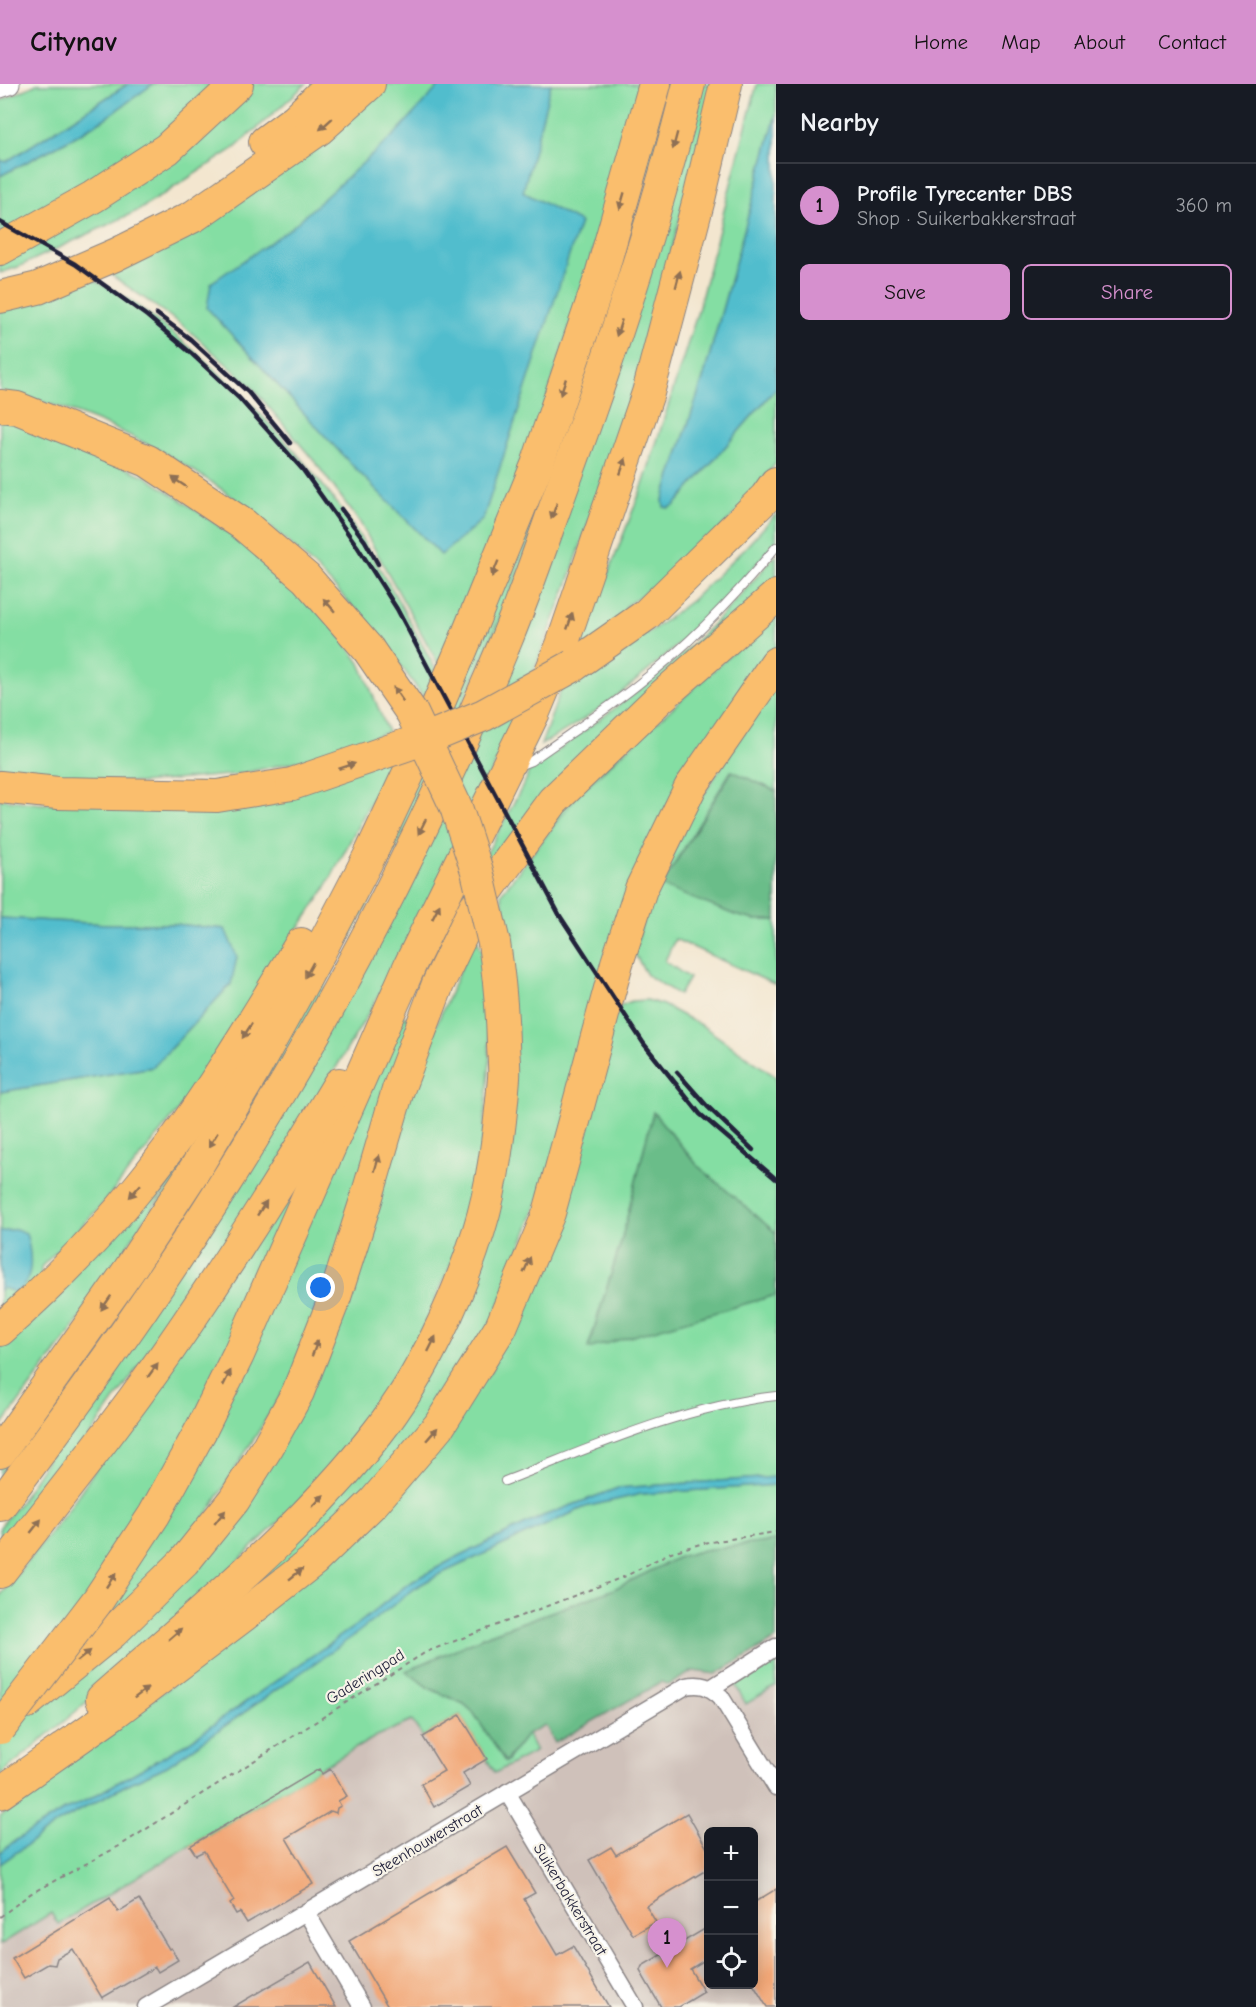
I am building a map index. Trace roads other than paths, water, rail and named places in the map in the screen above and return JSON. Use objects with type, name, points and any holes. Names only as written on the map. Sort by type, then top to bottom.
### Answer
[{"type":"highway","points":[[0,249],[93,197],[167,149],[237,84]]},
{"type":"highway","points":[[0,292],[68,264],[167,211],[296,119],[332,84]]},
{"type":"highway","points":[[0,297],[38,288],[115,255],[194,216],[320,129],[369,84]]},
{"type":"highway","points":[[0,1452],[129,1270],[197,1166],[253,1072],[370,855],[411,768],[537,465],[600,279],[655,84]]},
{"type":"highway","points":[[0,1505],[55,1432],[155,1290],[254,1137],[327,1011],[434,803],[508,636],[598,391],[625,310],[689,84]]},
{"type":"highway","points":[[0,1728],[98,1600],[154,1515],[201,1430],[238,1355],[410,965],[534,712],[562,645],[648,393],[699,199],[726,84]]},
{"type":"highway","points":[[0,406],[17,408],[148,461],[244,525],[306,578],[368,649],[412,713],[456,807],[477,871],[494,943],[501,987],[504,1076],[493,1170],[479,1230],[459,1286],[418,1373],[379,1431],[336,1483],[294,1526],[65,1732],[4,1790]]},
{"type":"highway","points":[[0,788],[58,793],[217,796],[292,784],[447,730],[484,714],[573,666],[646,615],[766,497],[776,483]]},
{"type":"highway","points":[[0,1722],[113,1632],[184,1562],[234,1500],[268,1446],[298,1392],[335,1297],[398,1090],[438,984],[475,907],[554,801],[660,698],[776,596]]},
{"type":"highway","points":[[4,1790],[114,1713],[313,1561],[374,1502],[439,1426],[501,1327],[549,1213],[617,963],[641,889],[690,788],[776,663]]},
{"type":"highway","points":[[0,1330],[82,1252],[142,1183],[247,1032],[411,768]]},
{"type":"highway","points":[[0,1572],[88,1460],[185,1326],[297,1156],[410,965]]},
{"type":"street","points":[[0,87],[9,84]]},
{"type":"street","points":[[776,1647],[711,1688],[721,1697],[776,1787]]},
{"type":"street","name":"Steenhouwerstraat","points":[[146,2007],[686,1686],[697,1684],[711,1688]]},
{"type":"street","name":"Suikerbakkerstraat","points":[[507,1792],[635,2007]]},
{"type":"street","points":[[306,1912],[362,2007]]},
{"type":"lane","points":[[506,769],[531,761],[637,686],[703,628],[776,547]]},
{"type":"lane","points":[[505,1481],[659,1422],[744,1400],[776,1396]]},
{"type":"water","points":[[128,84],[153,84],[104,119],[0,176],[0,160],[6,162]]},
{"type":"water","points":[[441,84],[551,84],[523,192],[580,222],[483,519],[441,555],[348,461],[207,308],[211,283],[291,228],[395,134]]},
{"type":"water","points":[[776,115],[776,388],[675,505],[669,508],[664,507],[663,500],[703,379]]},
{"type":"water","points":[[0,918],[106,924],[174,924],[225,929],[237,957],[231,984],[153,1067],[0,1092]]},
{"type":"water","points":[[16,1229],[26,1233],[30,1257],[29,1274],[22,1288],[15,1292],[3,1288],[0,1290],[0,1232]]},
{"type":"water","points":[[776,1477],[776,1485],[641,1494],[585,1507],[438,1575],[418,1586],[352,1637],[167,1766],[126,1785],[59,1822],[0,1864],[0,1853],[13,1842],[61,1812],[89,1799],[184,1745],[362,1621],[408,1584],[457,1557],[543,1516],[618,1488]]},
{"type":"railway","points":[[0,222],[75,264],[147,316],[239,398],[303,470],[357,546],[397,609],[560,916],[644,1044],[700,1114],[776,1179]]},
{"type":"railway","points":[[157,314],[189,338],[248,392],[290,443]]},
{"type":"railway","points":[[341,509],[365,541],[378,564]]},
{"type":"railway","points":[[677,1072],[707,1106],[753,1150]]},
{"type":"place","name":"Profile Tyrecenter DBS","points":[[667,1968]]}]
